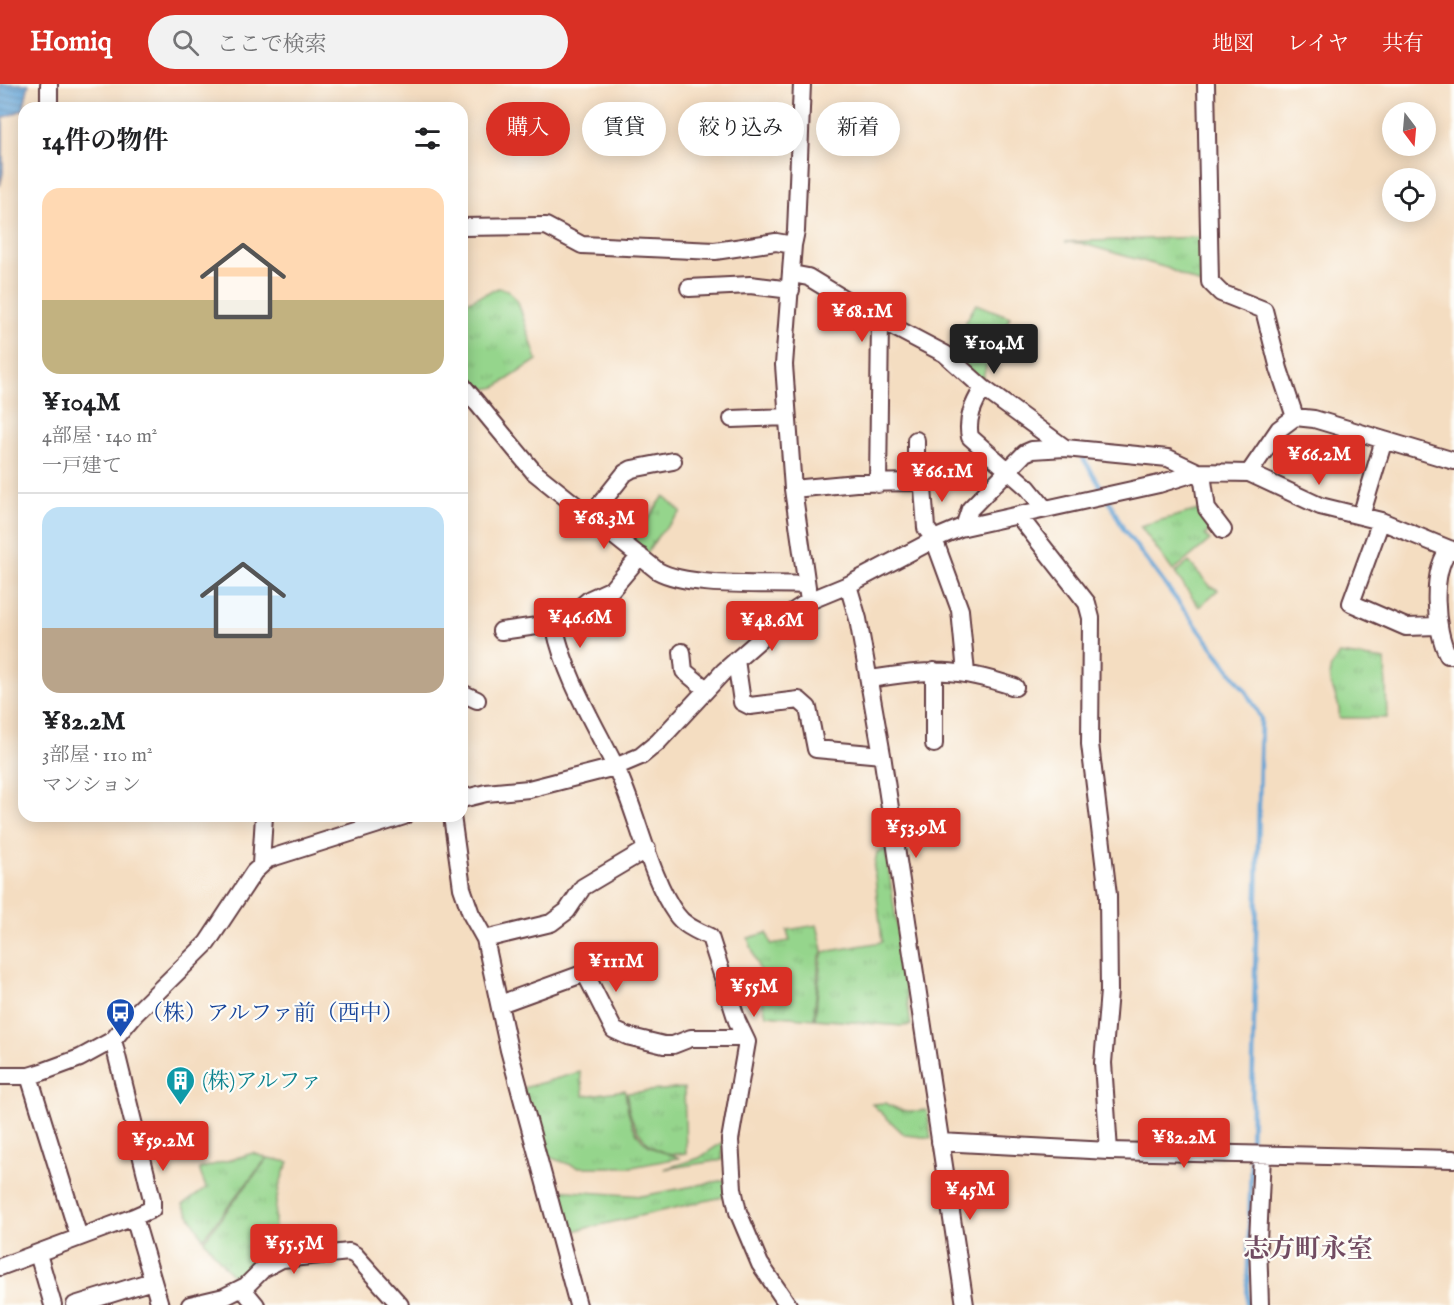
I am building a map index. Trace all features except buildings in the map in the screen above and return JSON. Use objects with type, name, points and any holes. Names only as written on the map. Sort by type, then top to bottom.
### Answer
[{"type":"street","points":[[49,84],[49,102]]},
{"type":"street","points":[[802,84],[794,238],[784,365],[793,489],[808,593]]},
{"type":"street","points":[[1206,84],[1210,282],[1221,293],[1264,310],[1279,369],[1295,417]]},
{"type":"street","points":[[468,227],[546,226],[582,245],[715,251],[794,238]]},
{"type":"street","points":[[689,288],[791,282],[808,277],[880,321],[945,354],[982,388],[1065,448]]},
{"type":"street","points":[[878,484],[880,321]]},
{"type":"street","points":[[982,388],[969,420],[970,437],[1009,471],[1045,509]]},
{"type":"street","points":[[468,392],[534,472],[640,556],[672,578],[691,582],[808,593],[848,585],[934,539],[964,528],[1116,494],[1198,472],[1249,472],[1320,506],[1381,521],[1452,550],[1442,561],[1437,627],[1448,655],[1454,655]]},
{"type":"street","points":[[732,419],[787,417]]},
{"type":"street","points":[[1249,472],[1279,429],[1295,417],[1314,419],[1454,460]]},
{"type":"street","points":[[916,440],[916,483]]},
{"type":"street","points":[[1361,516],[1384,440]]},
{"type":"street","points":[[964,528],[970,509],[1025,453],[1032,450],[1065,448],[1168,458],[1198,472],[1203,481],[1207,509],[1223,530]]},
{"type":"street","points":[[590,517],[625,473],[632,469],[673,461]]},
{"type":"street","points":[[793,489],[856,483],[916,483],[924,488],[926,528],[934,539],[960,610],[966,673]]},
{"type":"street","points":[[1018,515],[1087,603],[1091,618],[1090,744],[1108,895],[1109,991],[1103,1063],[1108,1151]]},
{"type":"street","points":[[1381,521],[1351,603],[1406,627],[1437,627]]},
{"type":"street","points":[[555,628],[590,599],[612,589],[640,556]]},
{"type":"street","points":[[848,585],[858,619],[870,679],[965,1305]]},
{"type":"street","points":[[468,798],[486,793],[529,789],[615,767],[641,756],[658,742],[706,689],[808,593]]},
{"type":"street","points":[[501,631],[544,625],[555,628]]},
{"type":"street","points":[[555,628],[569,670],[615,767],[647,849],[676,914],[688,926],[710,937],[731,1003],[747,1042],[730,1140],[733,1189],[738,1212],[760,1264],[788,1305]]},
{"type":"street","points":[[682,652],[684,671],[706,689]]},
{"type":"street","points":[[736,660],[742,702],[750,706],[799,700],[808,708],[816,749],[882,755]]},
{"type":"street","points":[[870,679],[934,670],[966,673],[1015,687]]},
{"type":"street","points":[[934,670],[934,744]]},
{"type":"street","points":[[0,1076],[29,1076],[80,1058],[113,1040],[135,1014],[207,943],[261,864],[264,822]]},
{"type":"street","points":[[261,864],[304,846],[384,822]]},
{"type":"street","points":[[453,822],[462,888],[471,914],[485,939],[501,1004],[509,1050],[578,1305]]},
{"type":"street","points":[[485,939],[551,923],[567,911],[583,887],[647,849]]},
{"type":"street","points":[[501,1004],[585,973],[614,1030],[627,1036],[664,1045],[673,1045],[691,1038],[745,1038]]},
{"type":"street","points":[[0,1268],[152,1209],[152,1199],[113,1040]]},
{"type":"street","points":[[29,1076],[79,1236]]},
{"type":"street","points":[[940,1142],[1108,1151],[1454,1159]]},
{"type":"street","points":[[1260,1305],[1258,1241],[1262,1155]]},
{"type":"street","points":[[134,1217],[160,1305]]},
{"type":"street","points":[[190,1305],[224,1297],[242,1288],[263,1269],[282,1259],[349,1252],[388,1289],[400,1305]]},
{"type":"street","points":[[39,1254],[53,1305]]},
{"type":"street","points":[[75,1305],[152,1281]]},
{"type":"street","points":[[242,1288],[256,1305]]},
{"type":"green space","points":[[1200,237],[1204,239],[1204,286],[1167,268],[1080,243],[1065,242]]},
{"type":"green space","points":[[498,288],[508,290],[518,302],[537,360],[496,387],[482,390],[477,395],[468,387],[468,301]]},
{"type":"green space","points":[[976,304],[1010,317],[988,360],[982,381],[948,353]]},
{"type":"green space","points":[[664,496],[681,512],[658,536],[646,555],[631,543]]},
{"type":"green space","points":[[1201,509],[1214,527],[1205,535],[1210,540],[1173,571],[1140,526]]},
{"type":"green space","points":[[1189,562],[1210,586],[1218,590],[1199,607],[1175,573]]},
{"type":"green space","points":[[1339,654],[1385,660],[1387,718],[1339,718],[1338,705],[1329,676],[1331,667]]},
{"type":"green space","points":[[886,850],[911,1025],[815,1019],[821,958],[824,952],[882,942],[874,868],[877,852]]},
{"type":"green space","points":[[817,925],[823,950],[819,958],[814,1019],[766,1015],[756,977],[761,975],[748,938],[767,933],[771,944],[790,941],[787,930]]},
{"type":"green space","points":[[580,1072],[584,1096],[625,1090],[629,1117],[636,1133],[657,1150],[679,1158],[632,1167],[577,1167],[540,1154],[523,1088]]},
{"type":"green space","points":[[684,1088],[686,1153],[673,1154],[661,1151],[651,1146],[636,1128],[631,1117],[627,1093]]},
{"type":"green space","points":[[885,1103],[906,1111],[927,1110],[931,1138],[905,1135],[872,1104]]},
{"type":"green space","points":[[723,1142],[722,1160],[664,1169],[699,1158]]},
{"type":"green space","points":[[253,1153],[267,1158],[203,1238],[183,1205],[206,1188],[199,1169]]},
{"type":"green space","points":[[268,1158],[289,1162],[280,1183],[276,1208],[275,1233],[279,1255],[240,1286],[204,1240]]},
{"type":"green space","points":[[725,1180],[727,1196],[569,1232],[556,1190],[642,1196]]},
{"type":"water","points":[[0,84],[29,84],[25,102],[18,102],[18,112],[3,118],[3,173],[0,186]]},
{"type":"waterway","points":[[1080,453],[1104,492]]},
{"type":"waterway","points":[[1108,499],[1124,530],[1247,693],[1261,718],[1251,1149]]},
{"type":"waterway","points":[[1247,1305],[1251,1158]]},
{"type":"place","name":"（株）アルファ前（西中）","points":[[120,1038]]},
{"type":"place","name":"(株)アルファ","points":[[181,1106]]},
{"type":"district","name":"志方町永室","points":[[1308,1248]]}]
